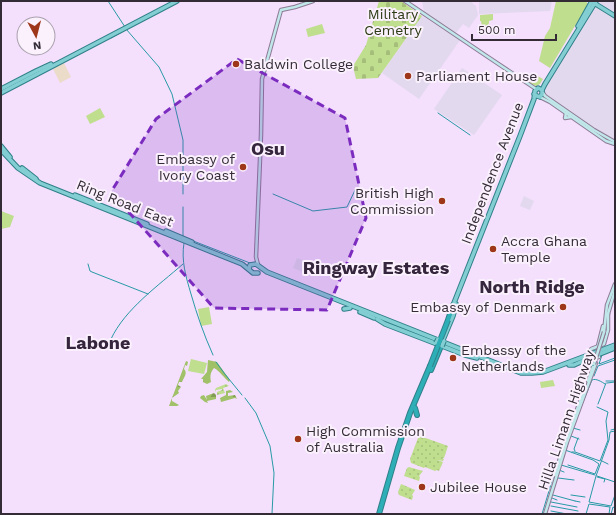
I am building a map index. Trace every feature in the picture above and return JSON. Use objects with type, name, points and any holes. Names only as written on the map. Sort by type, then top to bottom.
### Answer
[{"type":"highway","name":"Independence Avenue","points":[[380,514],[394,467],[454,306]]},
{"type":"highway","points":[[426,379],[430,375],[440,343]]},
{"type":"highway","name":"Independence Avenue","points":[[380,514],[398,448],[410,413],[426,379]]},
{"type":"highway","points":[[411,420],[417,416],[415,408]]},
{"type":"main road","points":[[1,93],[7,88],[177,1]]},
{"type":"main road","points":[[258,273],[260,269],[256,257],[262,79],[281,10],[313,1]]},
{"type":"main road","points":[[406,1],[502,66],[532,89],[543,92]]},
{"type":"main road","points":[[615,16],[594,2],[545,84],[543,92],[545,96],[594,130],[598,129],[598,132],[615,143]]},
{"type":"main road","name":"Independence Avenue","points":[[440,343],[449,314],[454,306],[536,91],[561,54],[589,7],[594,2]]},
{"type":"main road","points":[[1,89],[7,88]]},
{"type":"main road","points":[[536,91],[539,97],[546,99],[565,112],[566,118],[572,117],[606,141],[615,143]]},
{"type":"main road","name":"Independence Avenue","points":[[454,306],[533,103],[543,92]]},
{"type":"main road","name":"Ring Road East","points":[[1,146],[22,170]]},
{"type":"main road","name":"Ring Road East","points":[[1,150],[30,178],[46,186],[164,232],[242,264],[249,269]]},
{"type":"main road","name":"Ring Road East","points":[[164,232],[251,264]]},
{"type":"main road","points":[[256,257],[249,266],[249,269],[253,273],[279,278]]},
{"type":"main road","points":[[251,264],[259,266],[265,272],[327,298],[514,371],[532,373],[543,372],[568,364],[574,365],[587,359],[594,364]]},
{"type":"main road","points":[[598,347],[615,284]]},
{"type":"main road","points":[[610,300],[615,297],[614,291]]},
{"type":"main road","points":[[610,300],[607,294],[614,291]]},
{"type":"main road","points":[[327,298],[358,310]]},
{"type":"main road","points":[[342,305],[344,310],[350,308]]},
{"type":"main road","points":[[591,348],[603,345],[606,340],[608,330],[607,315]]},
{"type":"main road","name":"Hilla Limann Highway","points":[[544,514],[605,332],[607,315]]},
{"type":"main road","points":[[380,318],[385,324],[468,351],[477,357]]},
{"type":"main road","points":[[380,318],[477,357]]},
{"type":"main road","points":[[606,340],[607,343],[614,345]]},
{"type":"main road","points":[[568,364],[573,359],[614,345]]},
{"type":"main road","points":[[594,364],[594,358],[599,358]]},
{"type":"main road","name":"Hilla Limann Highway","points":[[544,514],[565,441],[594,364]]},
{"type":"main road","points":[[576,404],[577,409]]},
{"type":"highlighted area","points":[[237,59],[345,118],[366,218],[327,310],[214,308],[111,192],[156,119]]},
{"type":"shaded area","points":[[422,1],[470,1],[476,6],[478,15],[469,28],[463,24],[455,34],[424,13]]},
{"type":"shaded area","points":[[479,1],[552,1],[550,11],[479,14]]},
{"type":"shaded area","points":[[597,1],[615,1],[615,14],[609,10]]},
{"type":"shaded area","points":[[595,5],[615,17],[615,141],[605,137],[545,94],[545,87]]},
{"type":"shaded area","points":[[422,16],[460,40],[419,99],[382,73]]},
{"type":"shaded area","points":[[64,63],[71,77],[60,83],[53,69]]},
{"type":"shaded area","points":[[462,68],[502,95],[474,135],[434,109]]},
{"type":"shaded area","points":[[524,196],[534,201],[530,210],[520,206]]},
{"type":"shaded area","points":[[297,258],[306,261],[304,267],[314,271],[312,276],[293,268]]},
{"type":"green space","name":"Military Cemetry","points":[[379,1],[401,1],[422,16],[378,78],[356,79],[353,66],[366,45]]},
{"type":"green space","points":[[556,1],[586,1],[588,4],[550,68],[539,61],[545,36],[550,28]]},
{"type":"green space","points":[[493,14],[493,20],[489,21],[489,25],[482,35],[478,32],[480,28],[482,28],[480,15]]},
{"type":"green space","points":[[322,24],[325,33],[308,37],[306,29]]},
{"type":"green space","points":[[536,75],[543,79],[540,84],[536,86],[527,82],[531,77]]},
{"type":"green space","points":[[100,108],[105,117],[90,124],[86,116]]},
{"type":"green space","points":[[1,211],[14,216],[10,227],[1,229]]},
{"type":"green space","points":[[209,307],[212,324],[201,326],[198,309]]},
{"type":"green space","points":[[191,359],[207,363],[204,374],[188,371]]},
{"type":"green space","points":[[208,360],[217,362],[230,380],[229,382],[214,368],[210,378],[211,382],[207,384],[203,382],[203,379],[201,379],[207,372]]},
{"type":"green space","points":[[186,361],[188,362],[184,369],[186,372],[185,375],[182,382],[179,382],[178,385],[181,387],[178,391],[179,393],[172,398]]},
{"type":"green space","points":[[553,380],[555,386],[541,388],[540,382]]},
{"type":"green space","points":[[226,384],[229,386],[223,388],[225,393],[217,395],[217,392],[222,389],[216,390],[216,392],[215,390],[216,388]]},
{"type":"green space","points":[[230,390],[233,392],[228,393],[228,396],[235,395],[237,399],[235,398],[221,402],[220,398],[226,395],[226,391]]},
{"type":"green space","points":[[214,393],[216,395],[216,399],[207,401],[208,403],[200,398],[204,395],[207,400],[206,396]]},
{"type":"green space","points":[[172,398],[172,401],[179,405],[169,406]]},
{"type":"green space","points":[[420,436],[448,446],[444,458],[442,458],[444,459],[443,461],[437,460],[443,462],[439,471],[424,468],[411,463],[410,459]]},
{"type":"green space","points":[[409,467],[423,471],[419,476],[419,481],[404,476],[407,468]]},
{"type":"green space","points":[[401,484],[415,490],[412,495],[412,500],[399,495],[398,492]]},
{"type":"waterway","points":[[108,1],[125,27]]},
{"type":"waterway","points":[[126,29],[159,67],[172,94],[183,140],[183,194]]},
{"type":"waterway","points":[[111,38],[122,32]]},
{"type":"waterway","points":[[438,113],[470,135]]},
{"type":"waterway","points":[[273,194],[313,211],[347,207],[356,188],[362,189]]},
{"type":"waterway","points":[[183,207],[183,237],[250,263]]},
{"type":"waterway","points":[[184,243],[184,269],[187,281],[201,325],[213,355]]},
{"type":"waterway","points":[[88,264],[90,271],[148,294]]},
{"type":"waterway","points":[[111,339],[117,328],[133,308],[183,264]]},
{"type":"waterway","points":[[602,355],[599,364],[615,358]]},
{"type":"waterway","points":[[594,376],[598,366],[615,360]]},
{"type":"waterway","points":[[216,362],[242,395]]},
{"type":"waterway","points":[[581,407],[592,380],[601,381],[605,384]]},
{"type":"waterway","points":[[606,381],[615,381]]},
{"type":"waterway","points":[[607,383],[615,382]]},
{"type":"waterway","points":[[598,404],[606,383]]},
{"type":"waterway","points":[[245,398],[256,413],[270,446],[274,473],[272,514]]},
{"type":"waterway","points":[[572,452],[600,461],[608,440],[606,421],[608,412],[597,407]]},
{"type":"waterway","points":[[567,432],[575,411]]},
{"type":"waterway","points":[[573,428],[580,430]]},
{"type":"waterway","points":[[611,430],[615,429]]},
{"type":"waterway","points":[[615,431],[610,432],[609,440],[596,476],[589,502],[611,506],[615,495]]},
{"type":"waterway","points":[[571,436],[579,439]]},
{"type":"waterway","points":[[575,451],[574,449],[578,438]]},
{"type":"waterway","points":[[542,514],[562,448]]},
{"type":"waterway","points":[[565,450],[593,460],[599,464],[595,474],[568,465]]},
{"type":"waterway","points":[[602,461],[608,464]]},
{"type":"waterway","points":[[561,465],[595,475]]},
{"type":"waterway","points":[[559,470],[564,472]]},
{"type":"waterway","points":[[597,476],[615,482]]},
{"type":"waterway","points":[[597,477],[605,479],[604,482]]},
{"type":"waterway","points":[[558,478],[574,480]]},
{"type":"waterway","points":[[553,495],[575,501]]},
{"type":"waterway","points":[[571,495],[585,497]]},
{"type":"waterway","points":[[552,498],[557,500]]},
{"type":"waterway","points":[[575,501],[580,502]]},
{"type":"waterway","points":[[546,514],[550,502]]},
{"type":"waterway","points":[[551,502],[577,507]]},
{"type":"waterway","points":[[586,514],[589,504],[610,507],[609,514]]},
{"type":"waterway","points":[[551,506],[578,511]]},
{"type":"waterway","points":[[611,514],[613,507],[615,508]]},
{"type":"waterway","points":[[551,511],[567,514]]},
{"type":"place","name":"Baldwin College","points":[[236,64]]},
{"type":"place","name":"Parliament House","points":[[408,76]]},
{"type":"place","name":"Embassy of Ivory Coast","points":[[243,167]]},
{"type":"place","name":"British High Commission","points":[[442,201]]},
{"type":"place","name":"Accra Ghana Temple","points":[[493,249]]},
{"type":"place","name":"Embassy of Denmark","points":[[563,307]]},
{"type":"place","name":"Embassy of the Netherlands","points":[[453,358]]},
{"type":"place","name":"High Commission of Australia","points":[[298,439]]},
{"type":"place","name":"Jubilee House","points":[[422,487]]},
{"type":"district","name":"Osu","points":[[268,148]]},
{"type":"district","name":"Ringway Estates","points":[[376,267]]},
{"type":"district","name":"North Ridge","points":[[532,286]]},
{"type":"district","name":"Labone","points":[[98,342]]}]
